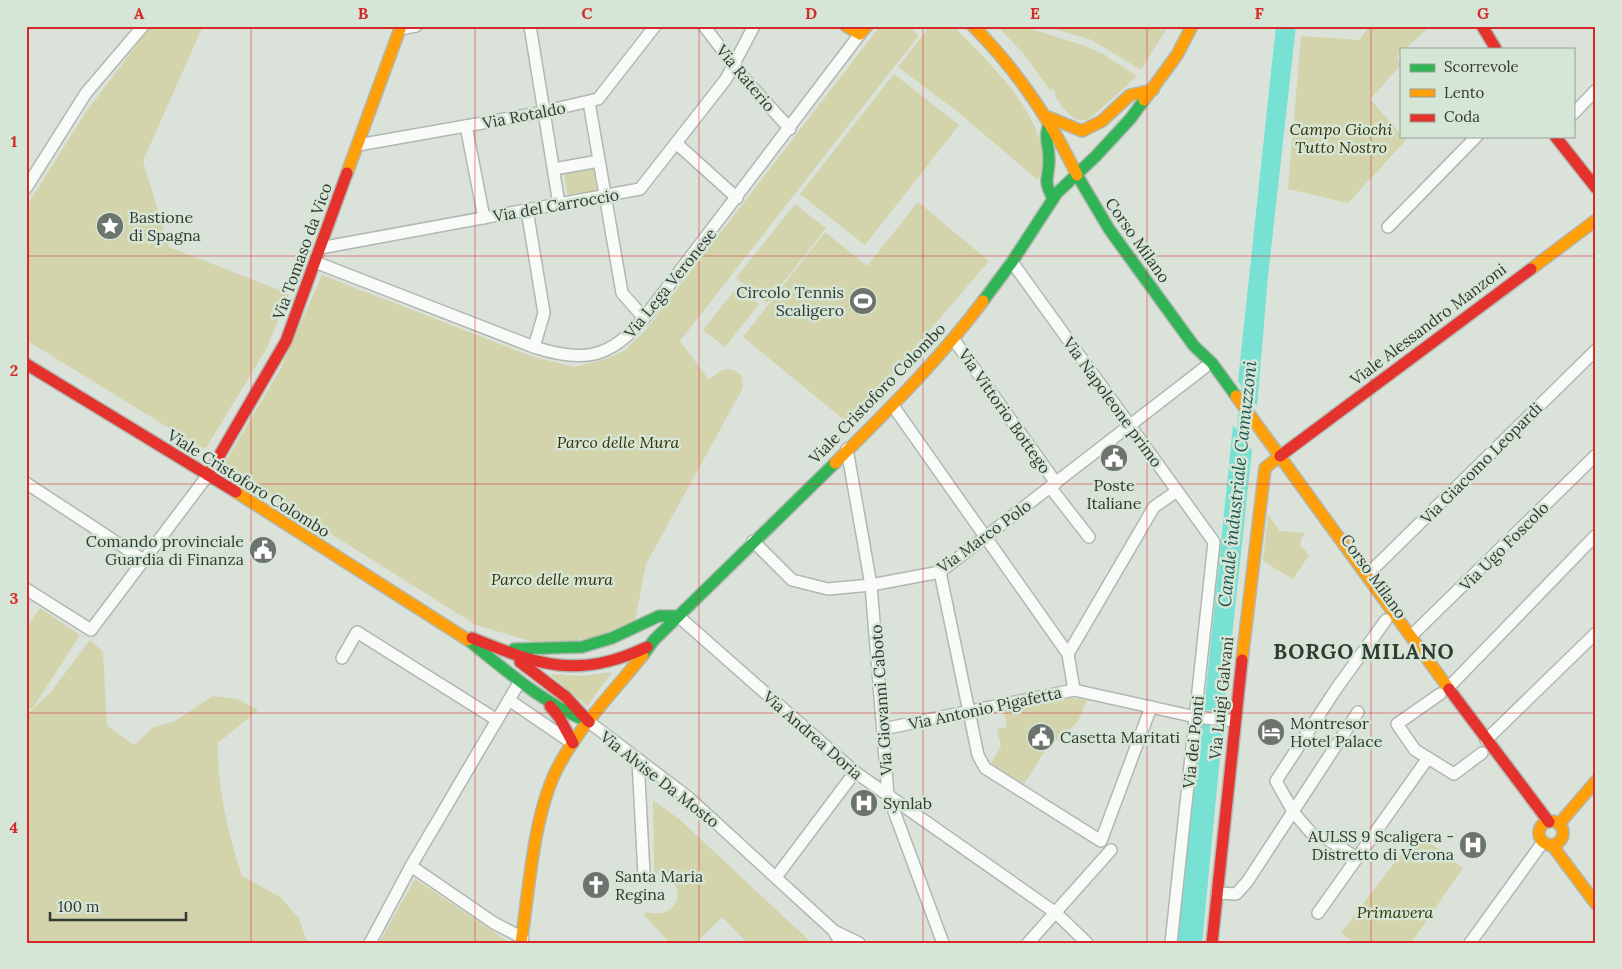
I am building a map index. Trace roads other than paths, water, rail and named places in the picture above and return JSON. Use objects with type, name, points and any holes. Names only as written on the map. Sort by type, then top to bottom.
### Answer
[{"type":"street","points":[[26,188],[86,93],[143,26]]},
{"type":"street","points":[[400,28],[416,26]]},
{"type":"street","points":[[530,26],[559,204]]},
{"type":"street","name":"Via Rotaldo","points":[[358,145],[545,111],[598,99],[655,26]]},
{"type":"street","name":"Via Raterio","points":[[704,26],[735,66],[790,129]]},
{"type":"street","name":"Via del Carroccio","points":[[320,248],[640,189],[735,66],[754,26]]},
{"type":"street","name":"Corso Milano","points":[[974,26],[1021,78],[1049,118],[1077,175],[1109,229],[1194,346],[1212,363],[1258,424],[1276,458],[1386,620],[1486,740],[1549,825]]},
{"type":"street","name":"Viale Cristoforo Colombo","points":[[589,722],[648,646],[752,541],[892,406],[954,340],[1012,262],[1052,199],[1131,118],[1177,55],[1192,26]]},
{"type":"street","points":[[1482,26],[1495,48]]},
{"type":"street","name":"Via Tomaso da Vico","points":[[208,475],[286,341],[400,28]]},
{"type":"street","name":"Via Lega Veronese","points":[[315,262],[534,347],[559,355],[582,357],[598,354],[623,341],[644,318],[790,129],[855,28]]},
{"type":"street","points":[[1052,199],[1045,182],[1049,160],[1045,135],[1049,118],[1082,131],[1102,121],[1130,94],[1152,90]]},
{"type":"street","points":[[1574,113],[1596,90]]},
{"type":"street","points":[[589,102],[622,293],[644,318]]},
{"type":"street","points":[[466,126],[484,218]]},
{"type":"street","points":[[1388,227],[1475,138]]},
{"type":"street","points":[[1557,138],[1596,188]]},
{"type":"street","points":[[676,143],[736,198]]},
{"type":"street","points":[[554,169],[599,161]]},
{"type":"street","points":[[527,210],[544,313],[534,347]]},
{"type":"street","name":"Viale Alessandro Manzoni","points":[[1276,458],[1596,220]]},
{"type":"street","name":"Via Napoleone primo","points":[[1012,262],[1214,542]]},
{"type":"street","name":"Via Vittorio Bottego","points":[[954,340],[1053,485]]},
{"type":"street","name":"Corso Milano","points":[[1194,346],[1204,368],[1255,438],[1276,458],[1367,575],[1411,636],[1482,752],[1549,825]]},
{"type":"street","name":"Via Giacomo Leopardi","points":[[1367,575],[1596,350]]},
{"type":"street","name":"Viale Cristoforo Colombo","points":[[27,366],[208,475],[454,630],[542,697],[573,717],[589,722]]},
{"type":"street","name":"Via Marco Polo","points":[[752,541],[792,580],[828,589],[871,585],[940,572],[1204,368]]},
{"type":"street","points":[[892,406],[1068,654],[1074,690]]},
{"type":"street","name":"Via Giovanni Caboto","points":[[847,449],[871,585],[888,795],[943,943]]},
{"type":"street","name":"Via Ugo Foscolo","points":[[1411,636],[1596,455]]},
{"type":"street","name":"Via Luigi Galvani","points":[[1212,943],[1232,721],[1258,513],[1265,468],[1276,458]]},
{"type":"street","points":[[26,589],[91,630],[208,475]]},
{"type":"street","points":[[26,484],[144,561]]},
{"type":"street","points":[[1053,485],[1089,537]]},
{"type":"street","points":[[1068,654],[1154,507],[1177,491]]},
{"type":"street","points":[[1482,752],[1454,774],[1415,750],[1397,724],[1444,691],[1596,536]]},
{"type":"street","name":"Via dei Ponti","points":[[1171,943],[1198,717],[1214,542]]},
{"type":"street","points":[[940,572],[978,755],[986,768],[1100,841],[1151,707]]},
{"type":"street","name":"Viale Cristoforo Colombo","points":[[498,648],[533,650],[582,647],[612,638],[659,616],[678,616]]},
{"type":"street","name":"Via Andrea Doria","points":[[678,616],[855,772],[1056,913],[1087,943]]},
{"type":"street","points":[[1357,858],[1324,837],[1314,835],[1294,813],[1276,781],[1336,689],[1386,620]]},
{"type":"street","name":"Viale Cristoforo Colombo","points":[[454,630],[535,662],[573,668],[607,664],[627,658],[648,646]]},
{"type":"street","points":[[342,658],[357,632],[497,720]]},
{"type":"street","points":[[1486,740],[1596,632]]},
{"type":"street","name":"Viale Cristoforo Colombo","points":[[498,648],[548,681],[579,708],[589,722]]},
{"type":"street","points":[[370,943],[411,866],[520,681]]},
{"type":"street","name":"Via Antonio Pigafetta","points":[[883,729],[1074,690],[1198,717],[1232,721]]},
{"type":"street","name":"Viale Cristoforo Colombo","points":[[542,697],[559,718],[572,743]]},
{"type":"street","points":[[509,700],[572,743]]},
{"type":"street","points":[[1217,893],[1236,894],[1247,882],[1294,813],[1358,712]]},
{"type":"street","points":[[411,866],[522,941],[542,808],[556,771],[572,743],[589,722]]},
{"type":"street","name":"Via Alvise Da Mosto","points":[[589,722],[689,798],[833,930],[859,943]]},
{"type":"street","points":[[1318,913],[1428,758]]},
{"type":"street","points":[[638,760],[644,874]]},
{"type":"street","points":[[776,878],[855,772]]},
{"type":"street","points":[[1596,781],[1549,825],[1540,837],[1552,842],[1596,885]]},
{"type":"street","points":[[1470,943],[1563,831],[1549,825]]},
{"type":"street","points":[[1552,842],[1596,904]]},
{"type":"street","points":[[1028,943],[1050,916],[1056,913],[1111,850]]},
{"type":"street","name":"Via Alvise Da Mosto","points":[[833,930],[841,943]]},
{"type":"water","points":[[1276,26],[1296,26],[1268,276],[1257,406],[1238,381]]},
{"type":"water","points":[[1233,425],[1252,450],[1224,712],[1204,710]]},
{"type":"water","points":[[1202,724],[1223,727],[1202,943],[1176,943]]},
{"type":"waterway","name":"Canale industriale Camuzzoni","points":[[1240,449],[1247,379]]},
{"type":"place","name":"Bastione di Spagna","points":[[110,226]]},
{"type":"place","name":"Circolo Tennis Scaligero","points":[[863,301]]},
{"type":"place","name":"Poste Italiane","points":[[1114,458]]},
{"type":"place","name":"Comando provinciale Guardia di Finanza","points":[[263,550]]},
{"type":"place","name":"Montresor Hotel Palace","points":[[1271,732]]},
{"type":"place","name":"Casetta Maritati","points":[[1041,737]]},
{"type":"place","name":"Synlab","points":[[864,803]]},
{"type":"place","name":"AULSS 9 Scaligera - Distretto di Verona","points":[[1473,845]]},
{"type":"place","name":"Santa Maria Regina","points":[[596,885]]},
{"type":"district","name":"BORGO MILANO","points":[[1364,651]]},
{"type":"park label","name":"Campo Giochi Tutto Nostro","points":[[1341,138]]},
{"type":"park label","name":"Parco delle Mura","points":[[618,442]]},
{"type":"park label","name":"Parco delle mura","points":[[552,579]]},
{"type":"park label","name":"Primavera","points":[[1395,912]]}]
